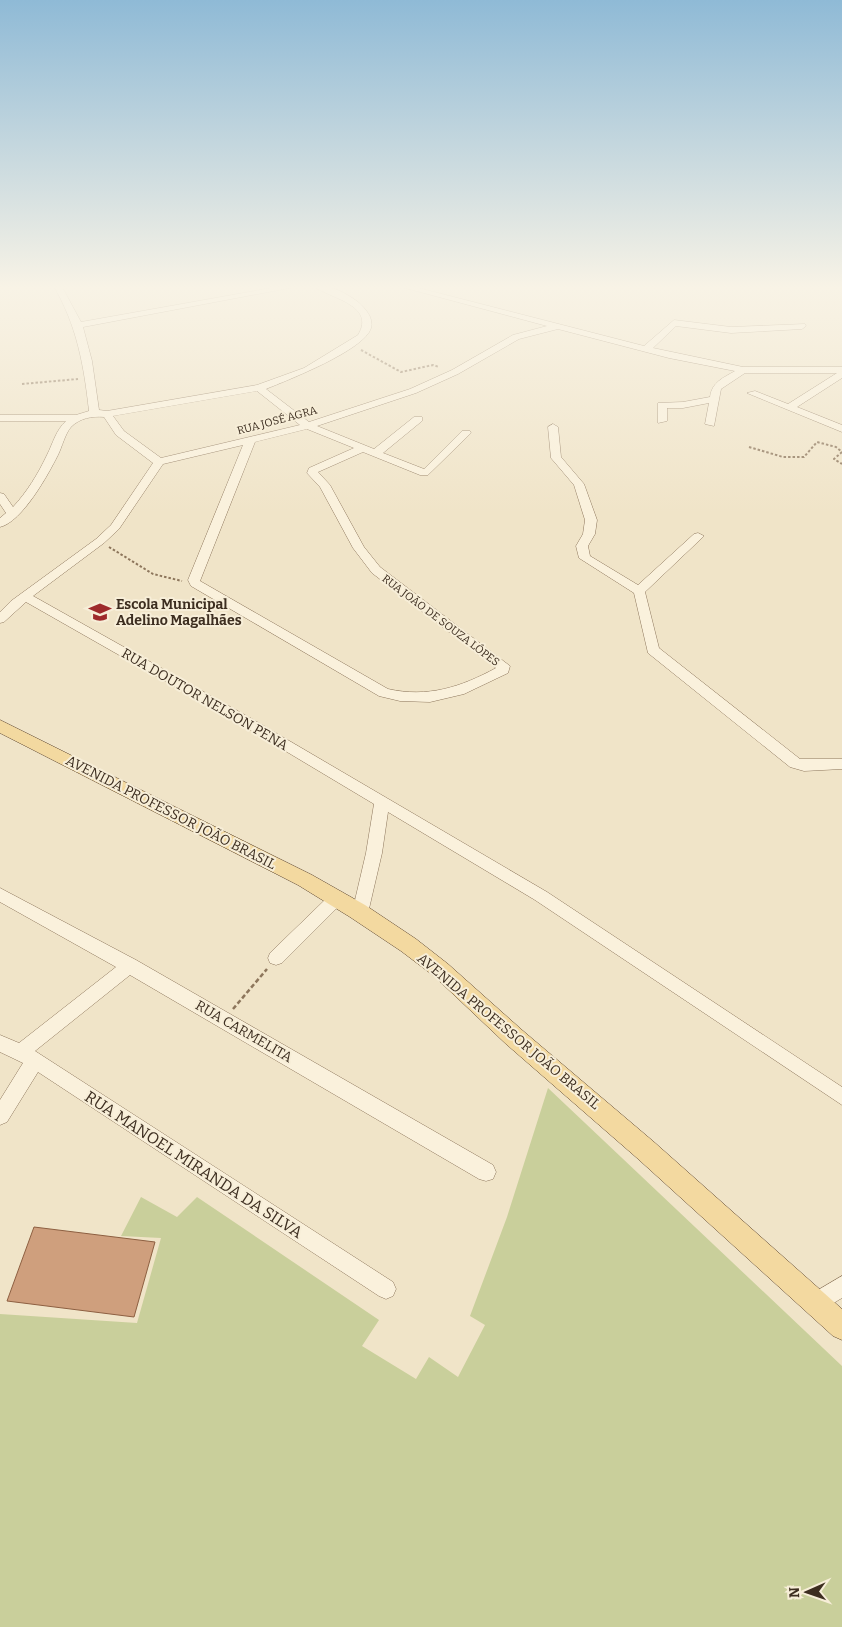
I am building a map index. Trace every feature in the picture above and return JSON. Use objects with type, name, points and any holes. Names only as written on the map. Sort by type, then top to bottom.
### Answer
[{"type":"main road","name":"AVENIDA PROFESSOR JOÃO BRASIL","points":[[0,726],[205,828],[337,898],[440,970],[511,1034],[637,1141],[842,1327]]},
{"type":"street","points":[[86,361],[94,412]]},
{"type":"street","points":[[0,524],[28,496],[47,467],[67,424],[78,418],[94,412],[107,414],[259,388],[306,370],[322,361]]},
{"type":"street","name":"RUA JOSÉ AGRA","points":[[159,462],[308,426],[413,391],[474,361]]},
{"type":"street","points":[[701,361],[743,370],[842,370]]},
{"type":"street","points":[[710,424],[714,399],[719,385],[743,370]]},
{"type":"street","points":[[789,408],[842,374]]},
{"type":"street","points":[[259,388],[308,426],[426,473],[466,433]]},
{"type":"street","points":[[752,393],[842,429]]},
{"type":"street","points":[[662,420],[662,405],[684,405],[714,399]]},
{"type":"street","points":[[0,619],[100,541],[123,516],[159,462],[120,433],[107,414]]},
{"type":"street","points":[[0,418],[78,418]]},
{"type":"street","points":[[376,453],[418,419]]},
{"type":"street","points":[[553,426],[556,458],[579,484],[591,520],[590,534],[582,546],[585,558],[639,591],[653,650],[795,763],[804,766],[842,764]]},
{"type":"street","points":[[194,580],[250,441]]},
{"type":"street","name":"RUA JOÃO DE SOUZA LÓPES","points":[[194,580],[199,587],[384,693],[400,698],[414,699],[456,694],[502,670],[503,667],[376,570],[359,548],[325,485],[312,472],[364,448]]},
{"type":"street","points":[[0,496],[12,514]]},
{"type":"street","points":[[639,591],[656,578],[672,558],[698,536]]},
{"type":"street","name":"RUA DOUTOR NELSON PENA","points":[[26,597],[247,722],[541,896],[842,1097]]},
{"type":"street","points":[[360,913],[374,853],[382,802]]},
{"type":"street","name":"RUA CARMELITA","points":[[0,894],[130,965],[486,1172]]},
{"type":"street","points":[[276,958],[337,898]]},
{"type":"street","points":[[0,1116],[28,1056],[130,965]]},
{"type":"street","name":"RUA MANOEL MIRANDA DA SILVA","points":[[0,1043],[28,1056],[386,1289]]},
{"type":"street","points":[[815,1303],[842,1286]]},
{"type":"path","points":[[381,361],[401,372],[433,365],[455,372]]},
{"type":"path","points":[[22,384],[90,378]]},
{"type":"path","points":[[749,447],[783,457],[804,457],[817,442],[836,447],[842,452],[834,458],[842,464]]},
{"type":"path","points":[[100,541],[153,572],[173,581],[194,580]]},
{"type":"path","points":[[224,1019],[276,958]]},
{"type":"green space","points":[[548,1088],[842,1366],[842,1627],[0,1627],[0,1314],[137,1323],[161,1238],[121,1236],[141,1197],[177,1217],[197,1197],[379,1320],[362,1346],[416,1379],[429,1357],[458,1377],[485,1325],[470,1316],[507,1217]]},
{"type":"building","points":[[34,1227],[155,1242],[134,1317],[7,1301]]},
{"type":"place","name":"Escola Municipal Adelino Magalhães","points":[[100,612]]}]
